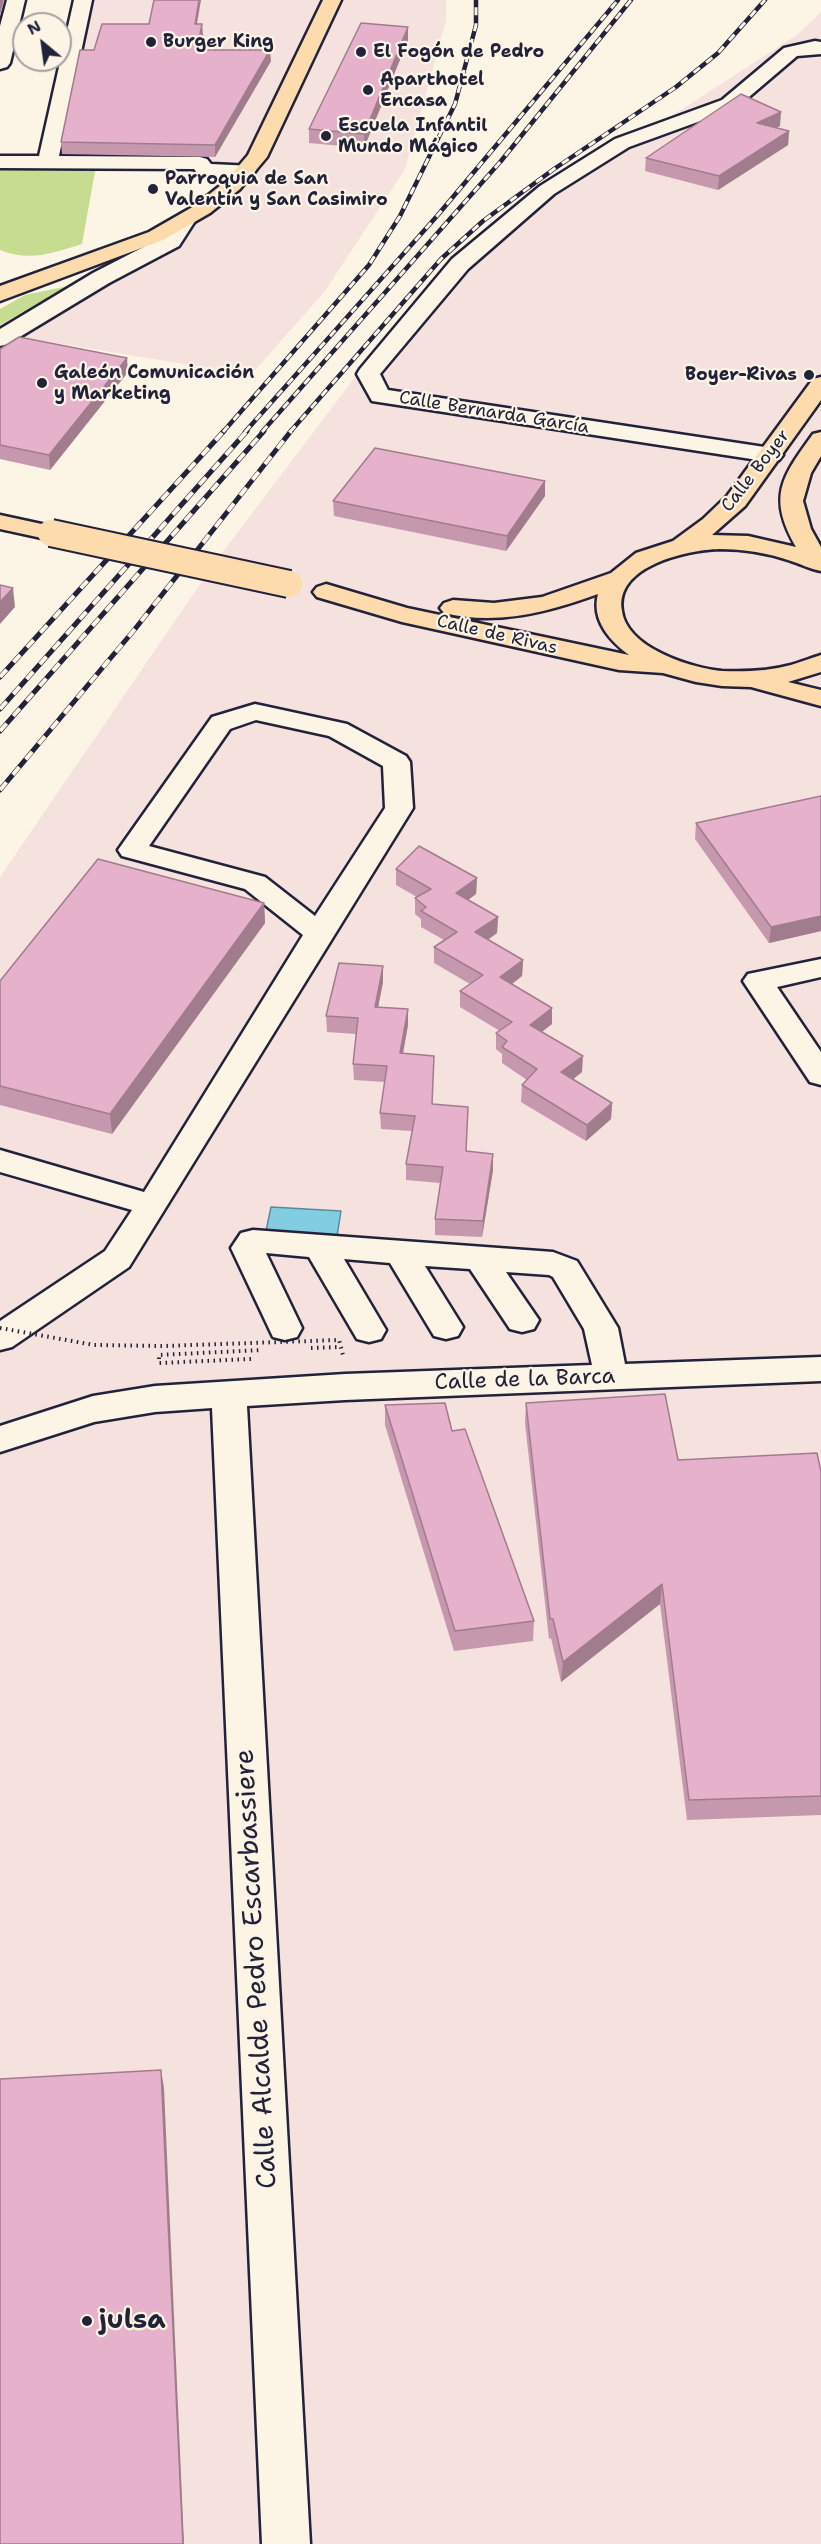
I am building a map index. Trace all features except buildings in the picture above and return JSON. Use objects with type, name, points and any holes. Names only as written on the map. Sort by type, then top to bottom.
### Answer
[{"type":"main road","points":[[184,221],[233,185],[257,157],[332,0]]},
{"type":"main road","points":[[0,272],[93,271]]},
{"type":"main road","points":[[0,294],[93,271]]},
{"type":"main road","name":"Calle Boyer","points":[[681,547],[712,524],[736,501],[821,384]]},
{"type":"main road","name":"Calle Boyer","points":[[821,439],[800,468],[792,486],[792,510],[799,534],[821,564]]},
{"type":"main road","name":"Calle de Rivas","points":[[0,522],[326,592],[409,605],[494,611],[546,604],[620,578]]},
{"type":"main road","points":[[821,564],[782,549],[748,543],[714,542],[681,547],[645,559],[620,578],[612,589],[609,601],[609,613],[614,626],[636,649],[671,667],[707,676],[746,679],[821,698]]},
{"type":"main road","name":"Calle de Rivas","points":[[326,592],[402,614],[608,660],[671,667]]},
{"type":"main road","points":[[746,679],[785,675],[821,663]]},
{"type":"street","points":[[1,51],[16,0]]},
{"type":"street","points":[[72,30],[83,0]]},
{"type":"street","name":"Calle Bernarda García","points":[[771,455],[380,396],[368,374],[460,264],[547,190],[622,143],[729,104],[791,52],[821,48]]},
{"type":"street","points":[[48,162],[62,72]]},
{"type":"street","points":[[0,162],[200,163],[205,170],[246,170]]},
{"type":"street","points":[[0,339],[93,271],[171,241],[184,221]]},
{"type":"street","points":[[0,1338],[117,1259],[399,808],[396,762],[338,730],[255,712],[221,723],[132,850],[255,883],[319,933]]},
{"type":"street","points":[[821,968],[758,981],[821,1075]]},
{"type":"street","points":[[0,1161],[152,1205]]},
{"type":"street","points":[[289,1342],[247,1248],[253,1241],[553,1264],[565,1269],[601,1328],[611,1377]]},
{"type":"street","points":[[320,1247],[356,1338]]},
{"type":"street","points":[[400,1253],[447,1327]]},
{"type":"street","points":[[480,1259],[522,1320]]},
{"type":"street","name":"Calle de la Barca","points":[[0,1439],[93,1409],[155,1399],[229,1393],[821,1369]]},
{"type":"street","name":"Calle Alcalde Pedro Escarbassiere","points":[[229,1393],[286,2544]]},
{"type":"path","points":[[0,1328],[94,1345],[163,1346],[339,1340],[343,1355],[332,1356]]},
{"type":"path","points":[[263,1359],[159,1363],[159,1354],[356,1338]]},
{"type":"shaded area","points":[[83,0],[446,0],[446,21],[405,169],[325,291],[251,375],[7,335],[101,278],[86,264],[156,236],[245,170],[199,163],[48,162],[67,72],[72,72],[72,51]]},
{"type":"shaded area","points":[[821,12],[821,2544],[0,2544],[0,877],[216,561],[359,372],[519,215],[798,34]]},
{"type":"green space","points":[[0,166],[96,166],[82,244],[31,256],[11,254],[0,250]]},
{"type":"green space","points":[[68,286],[0,325],[0,309],[25,295]]},
{"type":"water","points":[[271,1207],[341,1211],[337,1236],[266,1231]]},
{"type":"railway","points":[[223,432],[369,265],[400,216],[455,104],[476,25],[476,0]]},
{"type":"railway","points":[[245,432],[437,216],[618,0]]},
{"type":"railway","points":[[262,432],[501,161],[631,0]]},
{"type":"railway","points":[[290,432],[441,259],[483,221],[554,169],[676,87],[718,53],[765,0]]},
{"type":"railway","points":[[0,677],[224,431]]},
{"type":"railway","points":[[0,709],[247,431]]},
{"type":"railway","points":[[0,731],[264,431]]},
{"type":"railway","points":[[0,790],[135,629],[291,431]]},
{"type":"place","name":"Burger King","points":[[151,42]]},
{"type":"place","name":"El Fogón de Pedro","points":[[361,52]]},
{"type":"place","name":"Aparthotel Encasa","points":[[368,90]]},
{"type":"place","name":"Escuela Infantil Mundo Mágico","points":[[326,136]]},
{"type":"place","name":"Parroquia de San Valentín y San Casimiro","points":[[153,189]]},
{"type":"place","name":"Boyer-Rivas","points":[[809,375]]},
{"type":"place","name":"Galeón Comunicación y Marketing","points":[[42,383]]},
{"type":"place","name":"julsa","points":[[87,2321]]}]
